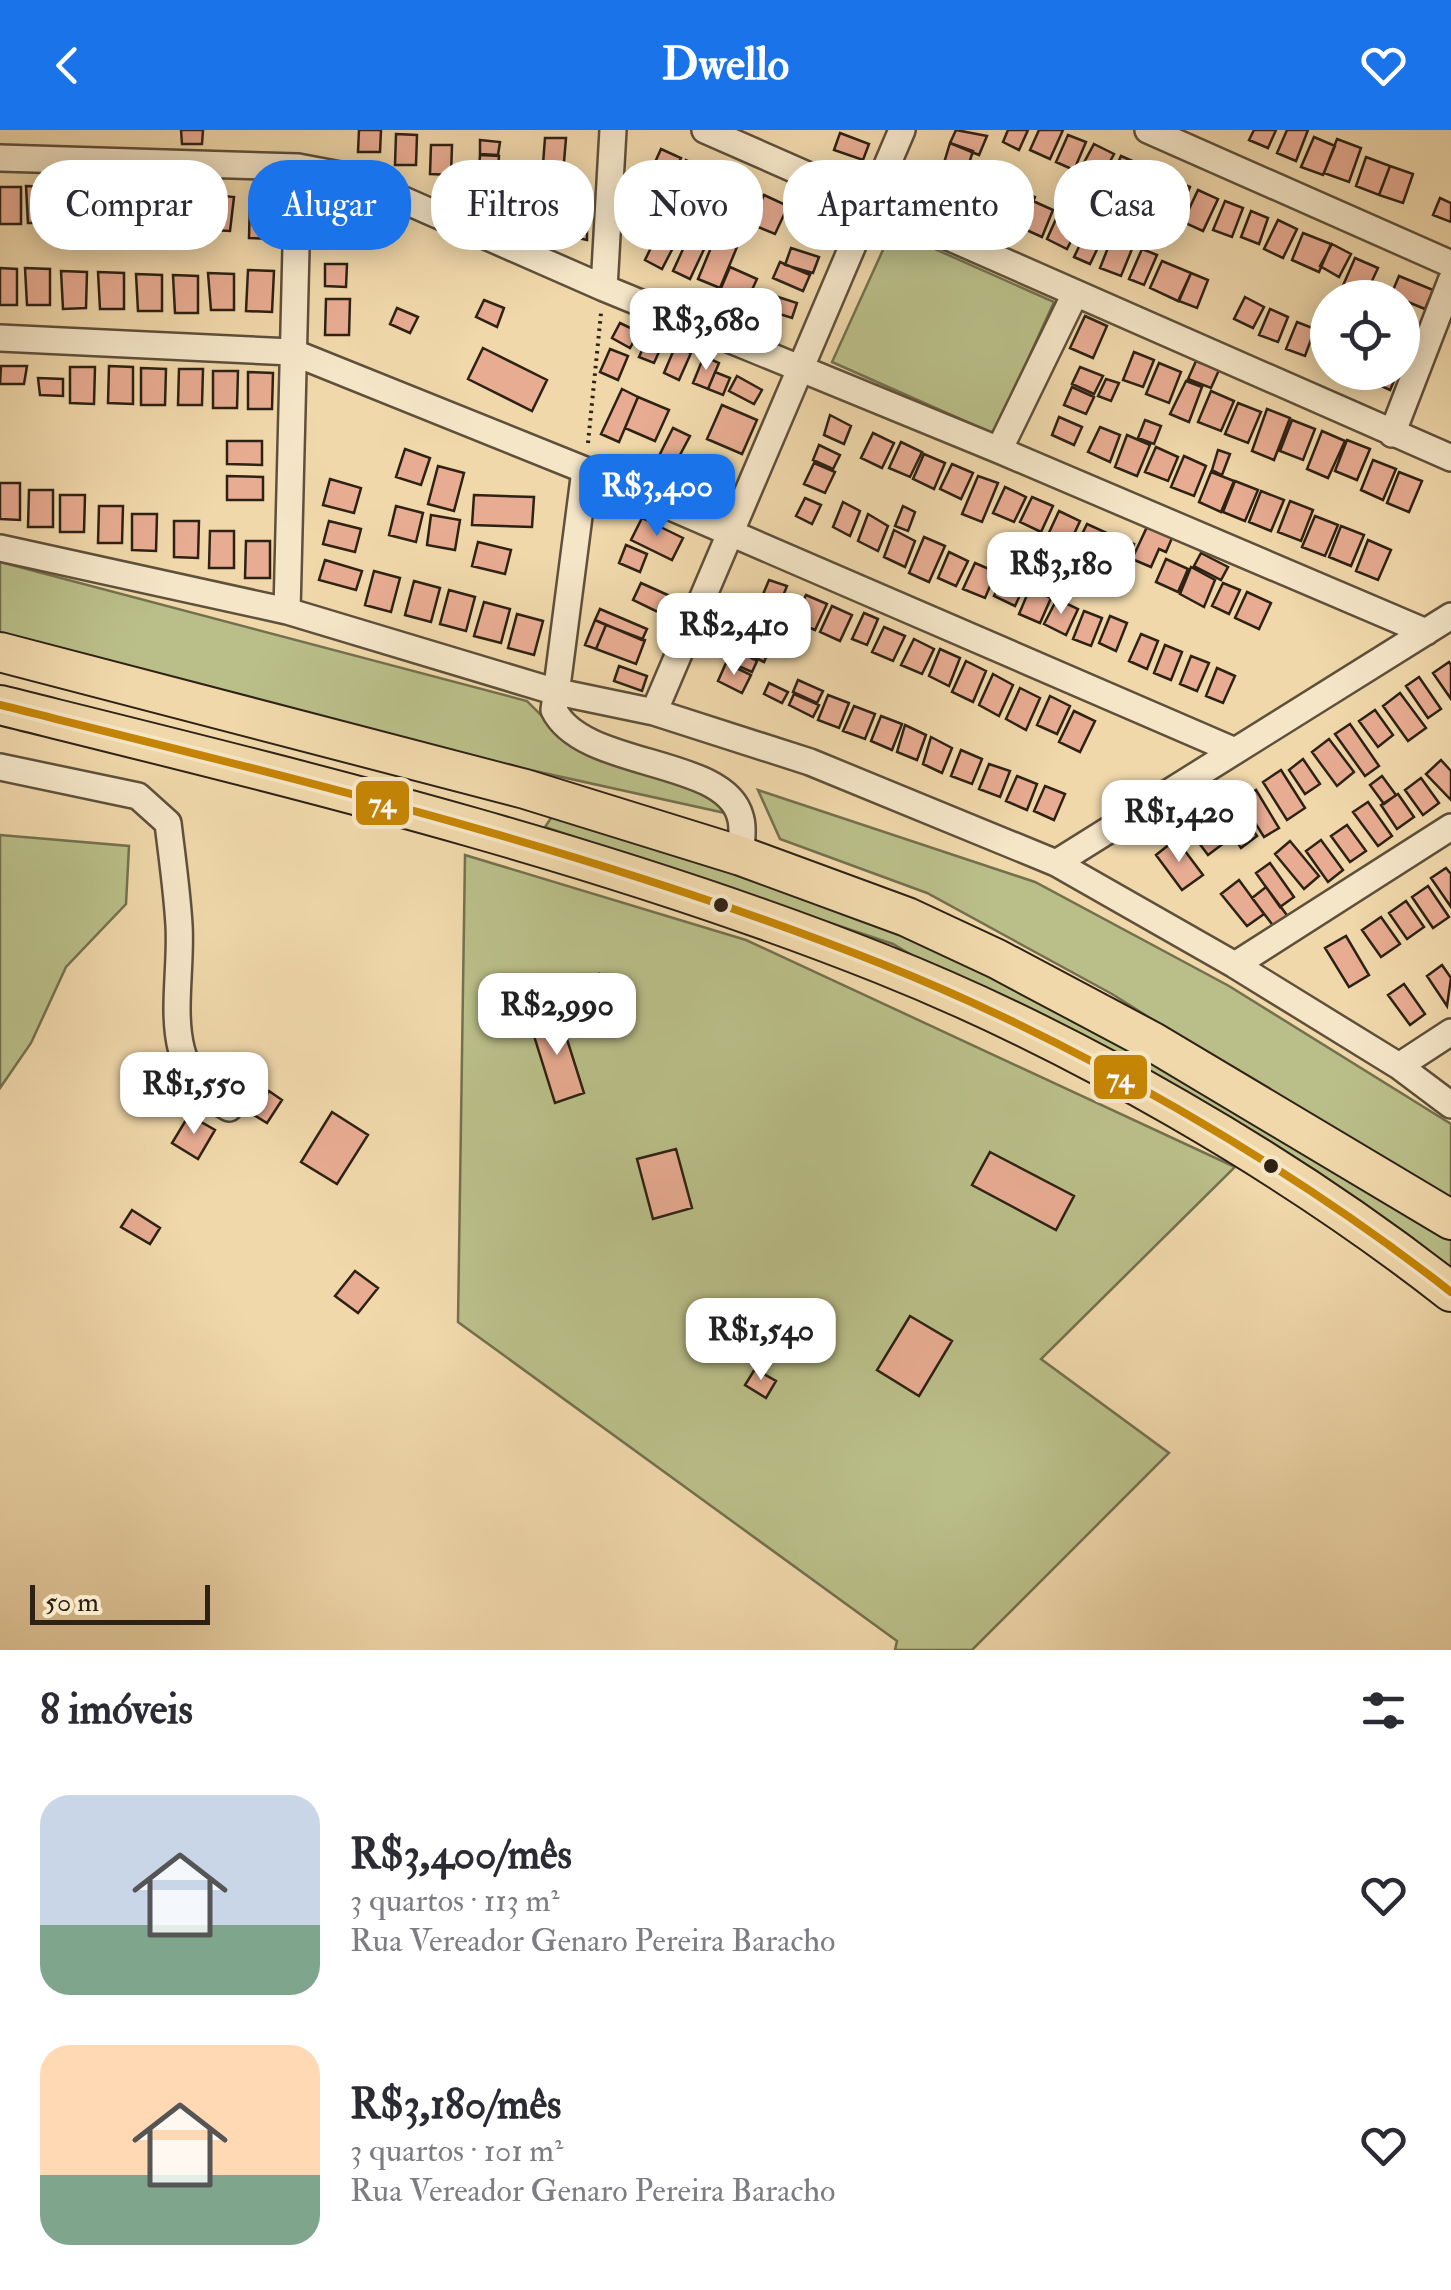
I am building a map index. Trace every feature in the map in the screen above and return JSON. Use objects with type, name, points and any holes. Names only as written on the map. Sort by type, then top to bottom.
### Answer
[{"type":"highway","points":[[0,652],[508,784],[741,856],[907,917],[997,958],[1268,1107],[1451,1220]]},
{"type":"highway","points":[[0,705],[263,771],[595,865],[883,964],[1002,1017],[1187,1116],[1386,1244],[1451,1292]]},
{"type":"street","points":[[604,288],[613,130]]},
{"type":"street","points":[[705,130],[783,164]]},
{"type":"street","points":[[889,160],[902,130]]},
{"type":"street","points":[[1148,130],[1451,264]]},
{"type":"street","points":[[0,158],[248,165]]},
{"type":"street","points":[[411,203],[1426,632]]},
{"type":"street","points":[[288,611],[295,250]]},
{"type":"street","points":[[654,712],[850,250]]},
{"type":"street","points":[[977,250],[1451,458]]},
{"type":"street","points":[[1392,434],[1451,281]]},
{"type":"street","points":[[999,450],[1075,294]]},
{"type":"street","points":[[0,338],[292,352],[585,470],[1235,751]]},
{"type":"street","points":[[585,470],[553,691],[554,710],[566,727],[601,745],[716,786],[733,802],[741,817],[741,856]]},
{"type":"street","points":[[0,548],[288,611],[553,691],[654,712],[810,762],[1056,863],[1234,965],[1398,1066],[1451,1105]]},
{"type":"street","points":[[1056,863],[1451,616]]},
{"type":"street","points":[[0,766],[138,796],[168,823],[179,926],[174,991],[179,1037],[189,1074],[207,1096],[229,1108]]},
{"type":"street","points":[[1234,965],[1451,827]]},
{"type":"street","points":[[1398,1066],[1451,1032]]},
{"type":"path","points":[[585,470],[604,288]]},
{"type":"green space","points":[[883,250],[937,250],[1054,302],[994,434],[832,362]]},
{"type":"green space","points":[[0,562],[527,701],[566,740],[714,798],[725,813],[0,653]]},
{"type":"green space","points":[[571,788],[907,917],[1451,1231],[1451,1295],[1094,1064],[893,944],[545,827]]},
{"type":"green space","points":[[758,790],[1035,882],[1229,986],[1451,1124],[1451,1208],[1112,994],[927,893],[780,839]]},
{"type":"green space","points":[[0,835],[129,846],[126,904],[66,967],[31,1043],[0,1088]]},
{"type":"green space","points":[[465,855],[746,940],[1235,1167],[1041,1359],[1169,1453],[972,1650],[895,1650],[897,1641],[458,1322]]},
{"type":"building","points":[[181,130],[203,130],[202,144],[182,144]]},
{"type":"building","points":[[359,130],[381,130],[380,152],[358,152]]},
{"type":"building","points":[[956,130],[987,136],[979,155],[950,143]]},
{"type":"building","points":[[1008,130],[1028,130],[1019,150],[1003,142]]},
{"type":"building","points":[[1039,130],[1063,130],[1050,159],[1030,150]]},
{"type":"building","points":[[1254,130],[1276,130],[1268,148],[1249,140]]},
{"type":"building","points":[[1287,130],[1308,130],[1296,161],[1277,153]]},
{"type":"building","points":[[840,133],[869,144],[863,160],[834,150]]},
{"type":"building","points":[[396,134],[417,135],[416,165],[411,165],[411,160],[395,160]]},
{"type":"building","points":[[1068,135],[1086,142],[1078,160],[1057,160]]},
{"type":"building","points":[[1314,137],[1335,146],[1323,175],[1301,167]]},
{"type":"building","points":[[545,138],[566,138],[564,160],[543,160]]},
{"type":"building","points":[[1337,139],[1361,148],[1349,182],[1324,173]]},
{"type":"building","points":[[480,140],[500,142],[498,155],[480,154]]},
{"type":"building","points":[[950,143],[973,151],[970,160],[945,160]]},
{"type":"building","points":[[1094,144],[1114,154],[1111,160],[1085,160]]},
{"type":"building","points":[[431,145],[452,145],[452,160],[431,160],[430,174]]},
{"type":"building","points":[[661,149],[681,158],[680,160],[656,160]]},
{"type":"building","points":[[480,155],[499,156],[499,160],[480,160]]},
{"type":"building","points":[[1366,157],[1390,166],[1379,195],[1356,186]]},
{"type":"building","points":[[1390,166],[1413,174],[1403,203],[1379,195]]},
{"type":"building","points":[[26,186],[30,186],[28,223]]},
{"type":"building","points":[[0,187],[21,187],[21,224],[0,224]]},
{"type":"building","points":[[1198,190],[1218,199],[1203,231],[1190,225],[1190,207]]},
{"type":"building","points":[[228,196],[234,197],[228,231]]},
{"type":"building","points":[[763,197],[783,204],[783,217],[775,234],[763,229]]},
{"type":"building","points":[[1440,198],[1451,203],[1451,222],[1433,215]]},
{"type":"building","points":[[1034,201],[1053,210],[1042,237],[1034,233]]},
{"type":"building","points":[[1225,201],[1243,208],[1232,237],[1213,230]]},
{"type":"building","points":[[1251,211],[1268,218],[1259,244],[1241,237]]},
{"type":"building","points":[[1278,220],[1297,229],[1283,258],[1264,249]]},
{"type":"building","points":[[1054,223],[1054,242],[1047,239]]},
{"type":"building","points":[[1303,233],[1331,244],[1319,272],[1292,260]]},
{"type":"building","points":[[1332,244],[1351,254],[1339,277],[1320,266]]},
{"type":"building","points":[[650,250],[672,250],[662,269],[645,260]]},
{"type":"building","points":[[683,250],[704,250],[690,279],[673,271]]},
{"type":"building","points":[[710,250],[736,250],[720,288],[698,279]]},
{"type":"building","points":[[790,250],[819,257],[813,273],[785,265]]},
{"type":"building","points":[[1077,250],[1097,250],[1090,264],[1074,257]]},
{"type":"building","points":[[1107,250],[1132,250],[1121,276],[1100,268]]},
{"type":"building","points":[[1142,250],[1157,255],[1144,285],[1129,279]]},
{"type":"building","points":[[1355,258],[1378,268],[1372,280],[1345,280]]},
{"type":"building","points":[[1162,261],[1191,273],[1178,301],[1150,288]]},
{"type":"building","points":[[780,262],[810,275],[803,291],[773,278]]},
{"type":"building","points":[[325,264],[347,264],[346,287],[325,286]]},
{"type":"building","points":[[730,267],[757,279],[745,305],[719,293]]},
{"type":"building","points":[[0,268],[17,269],[17,305],[0,305]]},
{"type":"building","points":[[25,268],[50,269],[50,305],[27,305]]},
{"type":"building","points":[[248,270],[274,271],[272,312],[246,311]]},
{"type":"building","points":[[61,271],[87,272],[86,308],[63,309]]},
{"type":"building","points":[[98,272],[124,273],[124,309],[100,309]]},
{"type":"building","points":[[208,273],[234,274],[234,310],[211,310]]},
{"type":"building","points":[[1191,273],[1208,280],[1197,308],[1179,301]]},
{"type":"building","points":[[136,274],[162,275],[162,311],[138,311]]},
{"type":"building","points":[[173,275],[198,276],[198,313],[175,313]]},
{"type":"building","points":[[1420,285],[1433,290],[1425,309],[1420,307]]},
{"type":"building","points":[[775,296],[797,303],[792,318],[770,311]]},
{"type":"building","points":[[1245,297],[1264,307],[1253,328],[1234,319]]},
{"type":"building","points":[[326,299],[350,299],[349,335],[325,335]]},
{"type":"building","points":[[484,300],[504,308],[497,327],[476,317]]},
{"type":"building","points":[[746,301],[770,311],[762,330],[738,320]]},
{"type":"building","points":[[397,308],[418,317],[410,333],[390,324]]},
{"type":"building","points":[[1270,309],[1288,317],[1278,342],[1259,335]]},
{"type":"building","points":[[1085,316],[1107,326],[1093,358],[1070,348]]},
{"type":"building","points":[[1297,322],[1310,327],[1305,356],[1286,349]]},
{"type":"building","points":[[620,323],[639,332],[630,348],[612,338]]},
{"type":"building","points":[[648,337],[663,343],[654,363],[639,357]]},
{"type":"building","points":[[675,347],[691,353],[679,380],[664,373]]},
{"type":"building","points":[[483,348],[547,380],[532,411],[468,379]]},
{"type":"building","points":[[610,349],[628,356],[618,380],[600,372]]},
{"type":"building","points":[[1134,352],[1154,360],[1143,387],[1123,380]]},
{"type":"building","points":[[704,356],[719,363],[708,389],[693,383]]},
{"type":"building","points":[[1196,361],[1219,370],[1211,388],[1188,379]]},
{"type":"building","points":[[1159,363],[1181,372],[1169,403],[1146,394]]},
{"type":"building","points":[[1,366],[27,366],[24,384],[0,384]]},
{"type":"building","points":[[109,366],[133,367],[133,404],[108,403]]},
{"type":"building","points":[[70,367],[95,367],[94,404],[70,403]]},
{"type":"building","points":[[1080,367],[1103,376],[1094,394],[1072,384]]},
{"type":"building","points":[[141,368],[166,369],[165,405],[141,405]]},
{"type":"building","points":[[179,369],[203,369],[202,405],[178,405]]},
{"type":"building","points":[[213,371],[238,371],[237,408],[213,408]]},
{"type":"building","points":[[248,372],[273,373],[272,409],[248,409]]},
{"type":"building","points":[[715,372],[730,378],[723,395],[708,389]]},
{"type":"building","points":[[737,376],[762,390],[754,404],[729,391]]},
{"type":"building","points":[[38,378],[63,379],[63,396],[40,395]]},
{"type":"building","points":[[1106,379],[1119,383],[1111,401],[1098,396]]},
{"type":"building","points":[[1186,381],[1202,387],[1189,422],[1170,414]]},
{"type":"building","points":[[1072,387],[1094,397],[1086,414],[1064,405]]},
{"type":"building","points":[[622,389],[638,397],[619,442],[601,434]]},
{"type":"building","points":[[1211,391],[1234,401],[1221,431],[1198,422]]},
{"type":"building","points":[[638,397],[669,410],[655,441],[625,428]]},
{"type":"building","points":[[1238,403],[1261,412],[1248,443],[1225,434]]},
{"type":"building","points":[[722,405],[757,420],[742,454],[707,439]]},
{"type":"building","points":[[1267,409],[1290,418],[1274,460],[1252,451]]},
{"type":"building","points":[[830,415],[851,426],[844,444],[824,435]]},
{"type":"building","points":[[1059,417],[1082,427],[1074,445],[1052,435]]},
{"type":"building","points":[[1145,420],[1161,426],[1154,444],[1138,438]]},
{"type":"building","points":[[1292,420],[1315,429],[1303,460],[1280,451]]},
{"type":"building","points":[[1100,427],[1120,435],[1110,462],[1088,452]]},
{"type":"building","points":[[673,428],[690,436],[674,466],[658,458]]},
{"type":"building","points":[[1322,431],[1345,441],[1328,478],[1307,469]]},
{"type":"building","points":[[873,433],[894,443],[882,468],[861,458]]},
{"type":"building","points":[[1127,435],[1150,445],[1137,476],[1115,467]]},
{"type":"building","points":[[1347,440],[1370,449],[1357,480],[1335,471]]},
{"type":"building","points":[[227,441],[262,441],[262,465],[227,464]]},
{"type":"building","points":[[901,442],[922,452],[910,477],[889,468]]},
{"type":"building","points":[[819,445],[840,455],[833,469],[813,460]]},
{"type":"building","points":[[1156,447],[1178,457],[1168,481],[1145,472]]},
{"type":"building","points":[[405,449],[430,458],[421,485],[396,477]]},
{"type":"building","points":[[1218,450],[1230,454],[1222,475],[1212,470]]},
{"type":"building","points":[[924,454],[945,463],[934,489],[913,479]]},
{"type":"building","points":[[1184,456],[1206,466],[1194,496],[1171,487]]},
{"type":"building","points":[[1373,460],[1396,469],[1383,500],[1361,490]]},
{"type":"building","points":[[814,463],[835,472],[825,493],[804,484]]},
{"type":"building","points":[[952,464],[973,473],[961,499],[940,489]]},
{"type":"building","points":[[438,466],[464,473],[454,511],[428,504]]},
{"type":"building","points":[[1211,472],[1234,481],[1221,512],[1199,502]]},
{"type":"building","points":[[1399,472],[1422,481],[1409,512],[1387,503]]},
{"type":"building","points":[[227,476],[263,477],[263,500],[227,500]]},
{"type":"building","points":[[978,476],[998,483],[982,522],[962,514]]},
{"type":"building","points":[[330,479],[361,488],[354,513],[323,505]]},
{"type":"building","points":[[1235,481],[1258,490],[1245,521],[1223,512]]},
{"type":"building","points":[[0,483],[20,483],[20,520],[0,519]]},
{"type":"building","points":[[1005,487],[1026,497],[1014,522],[993,513]]},
{"type":"building","points":[[29,490],[53,490],[53,527],[28,527]]},
{"type":"building","points":[[1261,491],[1284,500],[1271,531],[1249,522]]},
{"type":"building","points":[[60,495],[85,495],[84,532],[60,532]]},
{"type":"building","points":[[474,495],[534,497],[532,527],[472,525]]},
{"type":"building","points":[[1032,497],[1053,506],[1041,532],[1020,522]]},
{"type":"building","points":[[805,498],[821,505],[812,524],[796,516]]},
{"type":"building","points":[[1290,501],[1313,510],[1301,541],[1278,532]]},
{"type":"building","points":[[843,502],[860,511],[850,536],[833,527]]},
{"type":"building","points":[[99,506],[123,506],[122,543],[98,543]]},
{"type":"building","points":[[396,506],[423,513],[416,542],[389,535]]},
{"type":"building","points":[[903,506],[915,512],[908,531],[895,526]]},
{"type":"building","points":[[1059,511],[1080,521],[1068,547],[1047,537]]},
{"type":"building","points":[[132,514],[157,514],[156,551],[132,550]]},
{"type":"building","points":[[868,514],[888,526],[878,551],[858,541]]},
{"type":"building","points":[[431,515],[460,520],[455,550],[427,545]]},
{"type":"building","points":[[1315,516],[1338,525],[1325,556],[1302,547]]},
{"type":"building","points":[[642,518],[683,538],[672,560],[631,540]]},
{"type":"building","points":[[174,521],[199,521],[198,558],[174,557]]},
{"type":"building","points":[[329,521],[361,529],[355,552],[323,544]]},
{"type":"building","points":[[1087,524],[1107,533],[1095,558],[1075,549]]},
{"type":"building","points":[[1341,526],[1364,535],[1351,566],[1329,557]]},
{"type":"building","points":[[1147,527],[1172,538],[1166,552],[1159,549],[1151,567],[1132,559]]},
{"type":"building","points":[[894,530],[915,541],[905,567],[884,557]]},
{"type":"building","points":[[210,531],[234,531],[234,568],[209,568]]},
{"type":"building","points":[[1113,534],[1134,544],[1122,569],[1101,560]]},
{"type":"building","points":[[924,537],[945,546],[929,582],[909,573]]},
{"type":"building","points":[[1368,540],[1391,550],[1378,580],[1356,571]]},
{"type":"building","points":[[246,541],[270,541],[270,578],[245,578]]},
{"type":"building","points":[[478,542],[511,550],[505,574],[472,566]]},
{"type":"building","points":[[626,545],[647,554],[640,572],[619,563]]},
{"type":"building","points":[[949,552],[968,561],[956,586],[938,578]]},
{"type":"building","points":[[1201,553],[1228,567],[1221,580],[1194,566]]},
{"type":"building","points":[[1166,559],[1188,569],[1178,592],[1156,582]]},
{"type":"building","points":[[325,560],[362,571],[356,590],[319,580]]},
{"type":"building","points":[[975,563],[996,572],[985,598],[963,589]]},
{"type":"building","points":[[1191,567],[1215,580],[1204,607],[1180,594]]},
{"type":"building","points":[[374,571],[400,578],[391,612],[365,605]]},
{"type":"building","points":[[1006,571],[1027,580],[1015,606],[994,596]]},
{"type":"building","points":[[769,580],[787,586],[779,606],[761,599]]},
{"type":"building","points":[[414,581],[440,588],[431,622],[405,615]]},
{"type":"building","points":[[641,583],[670,596],[662,614],[633,600]]},
{"type":"building","points":[[1223,583],[1240,590],[1229,614],[1212,606]]},
{"type":"building","points":[[1030,588],[1051,598],[1040,623],[1019,614]]},
{"type":"building","points":[[449,590],[475,597],[466,631],[440,624]]},
{"type":"building","points":[[1247,592],[1271,603],[1259,629],[1235,618]]},
{"type":"building","points":[[806,595],[827,604],[815,630],[794,621]]},
{"type":"building","points":[[1057,599],[1078,609],[1066,635],[1044,624]]},
{"type":"building","points":[[484,602],[510,609],[501,643],[474,636]]},
{"type":"building","points":[[744,606],[783,628],[776,640],[741,620]]},
{"type":"building","points":[[832,606],[852,615],[840,641],[820,632]]},
{"type":"building","points":[[600,609],[647,629],[642,640],[595,620]]},
{"type":"building","points":[[1084,611],[1102,618],[1091,646],[1073,639]]},
{"type":"building","points":[[864,613],[878,619],[867,645],[852,639]]},
{"type":"building","points":[[517,614],[543,621],[534,655],[508,648]]},
{"type":"building","points":[[1110,616],[1127,623],[1116,651],[1099,643]]},
{"type":"building","points":[[595,620],[606,625],[596,649],[585,645]]},
{"type":"building","points":[[606,625],[645,640],[636,664],[596,649]]},
{"type":"building","points":[[884,627],[905,636],[893,661],[872,652]]},
{"type":"building","points":[[744,628],[773,642],[764,662],[734,647]]},
{"type":"building","points":[[1141,634],[1158,641],[1147,669],[1129,661]]},
{"type":"building","points":[[914,639],[934,649],[922,674],[901,665]]},
{"type":"building","points":[[1165,645],[1182,652],[1171,680],[1154,673]]},
{"type":"building","points":[[733,649],[757,661],[752,672],[727,661]]},
{"type":"building","points":[[940,649],[960,658],[949,686],[929,676]]},
{"type":"building","points":[[1191,656],[1209,663],[1197,691],[1180,684]]},
{"type":"building","points":[[966,661],[986,671],[973,702],[952,692]]},
{"type":"building","points":[[1449,662],[1451,665],[1451,699],[1433,673]]},
{"type":"building","points":[[726,663],[751,675],[742,693],[718,681]]},
{"type":"building","points":[[619,666],[647,676],[642,691],[614,681]]},
{"type":"building","points":[[1217,668],[1235,676],[1223,703],[1206,696]]},
{"type":"building","points":[[993,674],[1013,685],[999,716],[979,705]]},
{"type":"building","points":[[1419,677],[1441,709],[1428,718],[1406,686]]},
{"type":"building","points":[[798,680],[823,691],[817,703],[793,692]]},
{"type":"building","points":[[769,683],[788,692],[782,703],[764,694]]},
{"type":"building","points":[[1020,688],[1040,698],[1026,730],[1006,719]]},
{"type":"building","points":[[1400,693],[1426,728],[1408,741],[1383,706]]},
{"type":"building","points":[[794,694],[819,705],[813,717],[789,705]]},
{"type":"building","points":[[828,695],[849,703],[839,728],[818,720]]},
{"type":"building","points":[[1050,696],[1070,706],[1057,734],[1037,725]]},
{"type":"building","points":[[854,706],[875,714],[865,739],[843,731]]},
{"type":"building","points":[[1375,710],[1393,735],[1378,747],[1359,721]]},
{"type":"building","points":[[1074,711],[1095,721],[1080,752],[1059,742]]},
{"type":"building","points":[[881,716],[902,724],[892,750],[871,741]]},
{"type":"building","points":[[1350,724],[1379,766],[1365,776],[1335,734]]},
{"type":"building","points":[[905,725],[926,735],[917,760],[897,752]]},
{"type":"building","points":[[931,737],[952,748],[942,773],[923,764]]},
{"type":"building","points":[[1329,739],[1354,772],[1337,786],[1312,752]]},
{"type":"building","points":[[961,750],[982,759],[972,784],[951,776]]},
{"type":"building","points":[[1303,759],[1320,784],[1305,794],[1289,770]]},
{"type":"building","points":[[1441,760],[1451,771],[1451,800],[1426,774]]},
{"type":"building","points":[[989,764],[1010,771],[1000,797],[979,789]]},
{"type":"building","points":[[1281,770],[1305,808],[1287,820],[1263,782]]},
{"type":"building","points":[[1017,776],[1037,784],[1027,810],[1006,801]]},
{"type":"building","points":[[1382,776],[1396,795],[1384,804],[1370,785]]},
{"type":"building","points":[[1421,778],[1439,803],[1423,815],[1405,790]]},
{"type":"building","points":[[1045,786],[1065,794],[1054,820],[1034,811]]},
{"type":"building","points":[[1256,790],[1279,828],[1264,837],[1240,799]]},
{"type":"building","points":[[1398,794],[1414,817],[1397,829],[1381,805]]},
{"type":"building","points":[[1368,802],[1392,836],[1378,846],[1353,812]]},
{"type":"building","points":[[1235,805],[1257,836],[1241,848],[1219,816]]},
{"type":"building","points":[[1210,823],[1224,843],[1208,855],[1193,835]]},
{"type":"building","points":[[1347,825],[1366,851],[1350,862],[1331,836]]},
{"type":"building","points":[[1176,839],[1203,875],[1182,890],[1156,855]]},
{"type":"building","points":[[1321,840],[1343,870],[1328,882],[1306,851]]},
{"type":"building","points":[[1290,841],[1319,876],[1304,889],[1275,854]]},
{"type":"building","points":[[1270,863],[1294,897],[1280,907],[1256,873]]},
{"type":"building","points":[[1446,868],[1451,874],[1451,907],[1431,878]]},
{"type":"building","points":[[1239,880],[1264,914],[1247,926],[1221,894]]},
{"type":"building","points":[[1428,886],[1449,917],[1433,928],[1412,897]]},
{"type":"building","points":[[1266,887],[1292,922],[1278,932],[1252,898]]},
{"type":"building","points":[[1406,901],[1424,927],[1407,939],[1389,913]]},
{"type":"building","points":[[1381,917],[1400,944],[1381,957],[1362,930]]},
{"type":"building","points":[[1346,936],[1369,975],[1349,987],[1325,948]]},
{"type":"building","points":[[1442,965],[1451,978],[1447,1006],[1427,976]]},
{"type":"building","points":[[599,974],[607,994],[575,1007],[567,987]]},
{"type":"building","points":[[1404,984],[1425,1014],[1410,1025],[1388,995]]},
{"type":"building","points":[[559,1014],[584,1093],[555,1103],[530,1023]]},
{"type":"building","points":[[269,1091],[282,1100],[267,1123],[254,1115]]},
{"type":"building","points":[[332,1112],[368,1135],[337,1184],[301,1162]]},
{"type":"building","points":[[189,1115],[215,1130],[198,1159],[172,1143]]},
{"type":"building","points":[[676,1149],[692,1208],[653,1219],[637,1159]]},
{"type":"building","points":[[990,1152],[1074,1196],[1056,1230],[972,1185]]},
{"type":"building","points":[[132,1210],[160,1228],[150,1244],[121,1227]]},
{"type":"building","points":[[355,1271],[378,1288],[358,1313],[335,1296]]},
{"type":"building","points":[[910,1316],[952,1341],[919,1396],[877,1370]]},
{"type":"building","points":[[755,1369],[776,1381],[766,1398],[745,1385]]},
{"type":"transit line","name":"74","points":[[0,705],[335,790],[556,852],[775,923],[882,964],[1029,1030],[1178,1109],[1320,1198],[1451,1292]]}]
